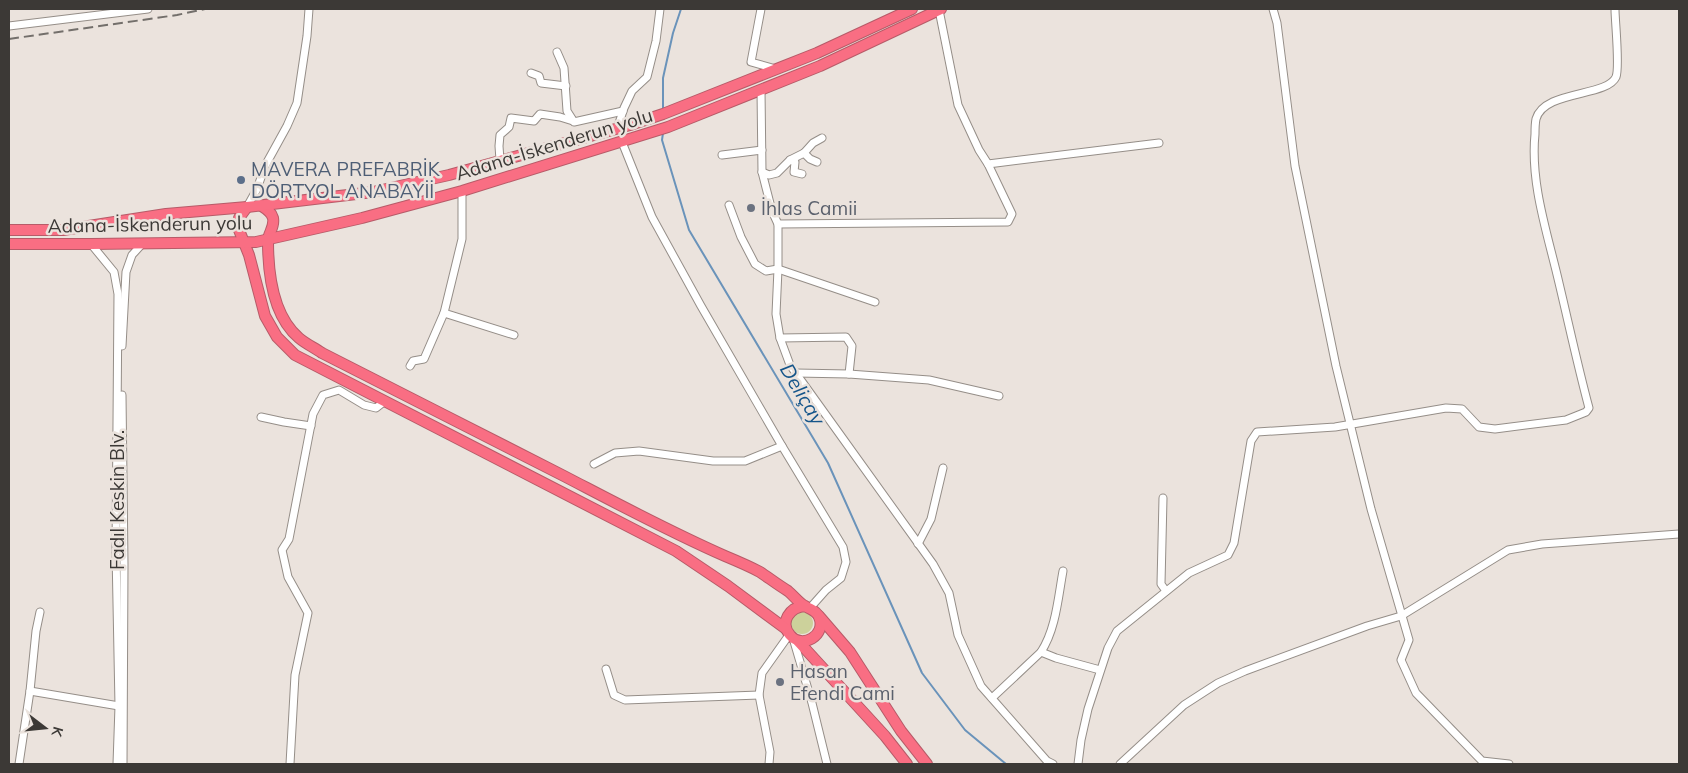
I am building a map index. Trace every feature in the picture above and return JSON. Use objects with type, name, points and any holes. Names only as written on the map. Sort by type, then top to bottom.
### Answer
[{"type":"highway","name":"Adana-İskenderun yolu","points":[[9,230],[63,230],[166,214],[247,207],[373,192],[449,175],[617,129],[694,103],[817,53],[912,9]]},
{"type":"highway","name":"Adana-İskenderun yolu","points":[[9,244],[256,242],[362,218],[636,138],[820,66],[940,9]]},
{"type":"highway","points":[[260,205],[269,210],[273,217],[273,226],[268,238],[270,274],[279,309],[287,325],[299,339],[322,353],[584,487],[758,571],[819,616],[850,652],[901,731],[927,764]]},
{"type":"highway","points":[[247,207],[239,218],[239,230],[244,241],[265,316],[277,338],[296,355],[676,551],[728,586],[792,636],[885,736],[907,764]]},
{"type":"highway","points":[[792,636],[786,624],[789,613],[799,607],[808,607]]},
{"type":"highway","points":[[792,636],[810,640],[820,627],[819,616]]},
{"type":"street","points":[[9,26],[148,9]]},
{"type":"street","points":[[247,207],[297,104],[309,9]]},
{"type":"street","points":[[617,129],[632,91],[647,77],[656,41],[660,9]]},
{"type":"street","points":[[761,9],[751,62],[776,69]]},
{"type":"street","points":[[778,224],[1008,222],[1012,214],[958,105],[940,9]]},
{"type":"street","points":[[1273,9],[1277,23],[1295,166],[1336,366],[1371,509],[1409,640],[1401,660],[1416,693],[1482,761],[1509,764]]},
{"type":"street","points":[[1078,764],[1088,709],[1108,648],[1117,631],[1188,572],[1228,555],[1234,543],[1250,441],[1257,432],[1291,431],[1350,425],[1446,408],[1462,409],[1479,427],[1496,429],[1566,420],[1586,412],[1589,408],[1544,221],[1533,152],[1536,118],[1541,109],[1558,100],[1610,84],[1616,77],[1615,9]]},
{"type":"street","points":[[557,52],[564,68],[567,111],[574,122]]},
{"type":"street","points":[[531,72],[539,76],[541,83],[566,86]]},
{"type":"street","points":[[761,90],[762,172],[772,211],[778,224],[776,314],[780,338],[790,365],[933,564],[949,593],[958,635],[981,686],[1047,761],[1054,764]]},
{"type":"street","points":[[500,160],[498,146],[500,135],[509,127],[511,118],[534,121],[540,114],[560,117],[574,122],[623,111]]},
{"type":"street","points":[[762,172],[769,175],[777,173],[790,160],[804,153],[822,138]]},
{"type":"street","points":[[622,142],[652,217],[700,306],[843,547],[846,562],[841,578],[808,607]]},
{"type":"street","points":[[988,164],[1159,142]]},
{"type":"street","points":[[722,155],[762,150]]},
{"type":"street","points":[[804,153],[816,162]]},
{"type":"street","points":[[790,160],[794,162],[794,172],[802,174]]},
{"type":"street","points":[[410,366],[413,361],[424,359],[444,313],[462,239],[462,190]]},
{"type":"street","points":[[729,206],[741,237],[755,264],[766,271],[778,269],[875,302]]},
{"type":"street","name":"Fadıl Keskin Blv.","points":[[91,244],[114,272],[118,294],[116,552],[119,706],[117,764]]},
{"type":"street","name":"Fadıl Keskin Blv.","points":[[123,764],[124,564],[121,364],[126,272],[132,255],[143,244]]},
{"type":"street","points":[[444,313],[514,335]]},
{"type":"street","points":[[780,338],[846,337],[852,346],[849,374]]},
{"type":"street","points":[[796,373],[849,374],[930,380],[999,396]]},
{"type":"street","points":[[290,764],[295,675],[308,613],[288,577],[282,550],[289,539],[313,414],[323,395],[339,390],[364,405],[376,408],[385,402]]},
{"type":"street","points":[[261,417],[311,426]]},
{"type":"street","points":[[594,464],[615,454],[639,452],[713,461],[745,461],[782,446]]},
{"type":"street","points":[[918,544],[931,519],[943,468]]},
{"type":"street","points":[[1162,498],[1162,584],[1166,591]]},
{"type":"street","points":[[1120,764],[1184,705],[1218,683],[1367,626],[1401,616],[1508,550],[1542,544],[1679,534]]},
{"type":"street","points":[[992,698],[1041,652],[1046,644],[1052,627],[1063,571]]},
{"type":"street","points":[[19,764],[40,612]]},
{"type":"street","points":[[769,764],[770,752],[760,694],[762,673],[792,636]]},
{"type":"street","points":[[792,636],[812,703],[827,764]]},
{"type":"street","points":[[1041,652],[1100,670]]},
{"type":"street","points":[[606,669],[614,695],[625,700],[760,694]]},
{"type":"street","points":[[30,691],[119,706]]},
{"type":"green space","points":[[802,612],[810,615],[813,623],[810,631],[802,634],[794,631],[791,623],[794,615]]},
{"type":"waterway","name":"Deliçay","points":[[663,110],[663,78],[673,33],[681,9]]},
{"type":"waterway","name":"Deliçay","points":[[663,133],[662,140],[689,230],[828,463],[922,673],[965,730],[1006,764]]},
{"type":"railway","points":[[9,39],[177,15],[205,9]]},
{"type":"place","name":"MAVERA PREFABRİK DÖRTYOL ANABAYİİ","points":[[241,180]]},
{"type":"place","name":"İhlas Camii","points":[[751,208]]},
{"type":"place","name":"Hasan Efendi Cami","points":[[780,682]]}]
